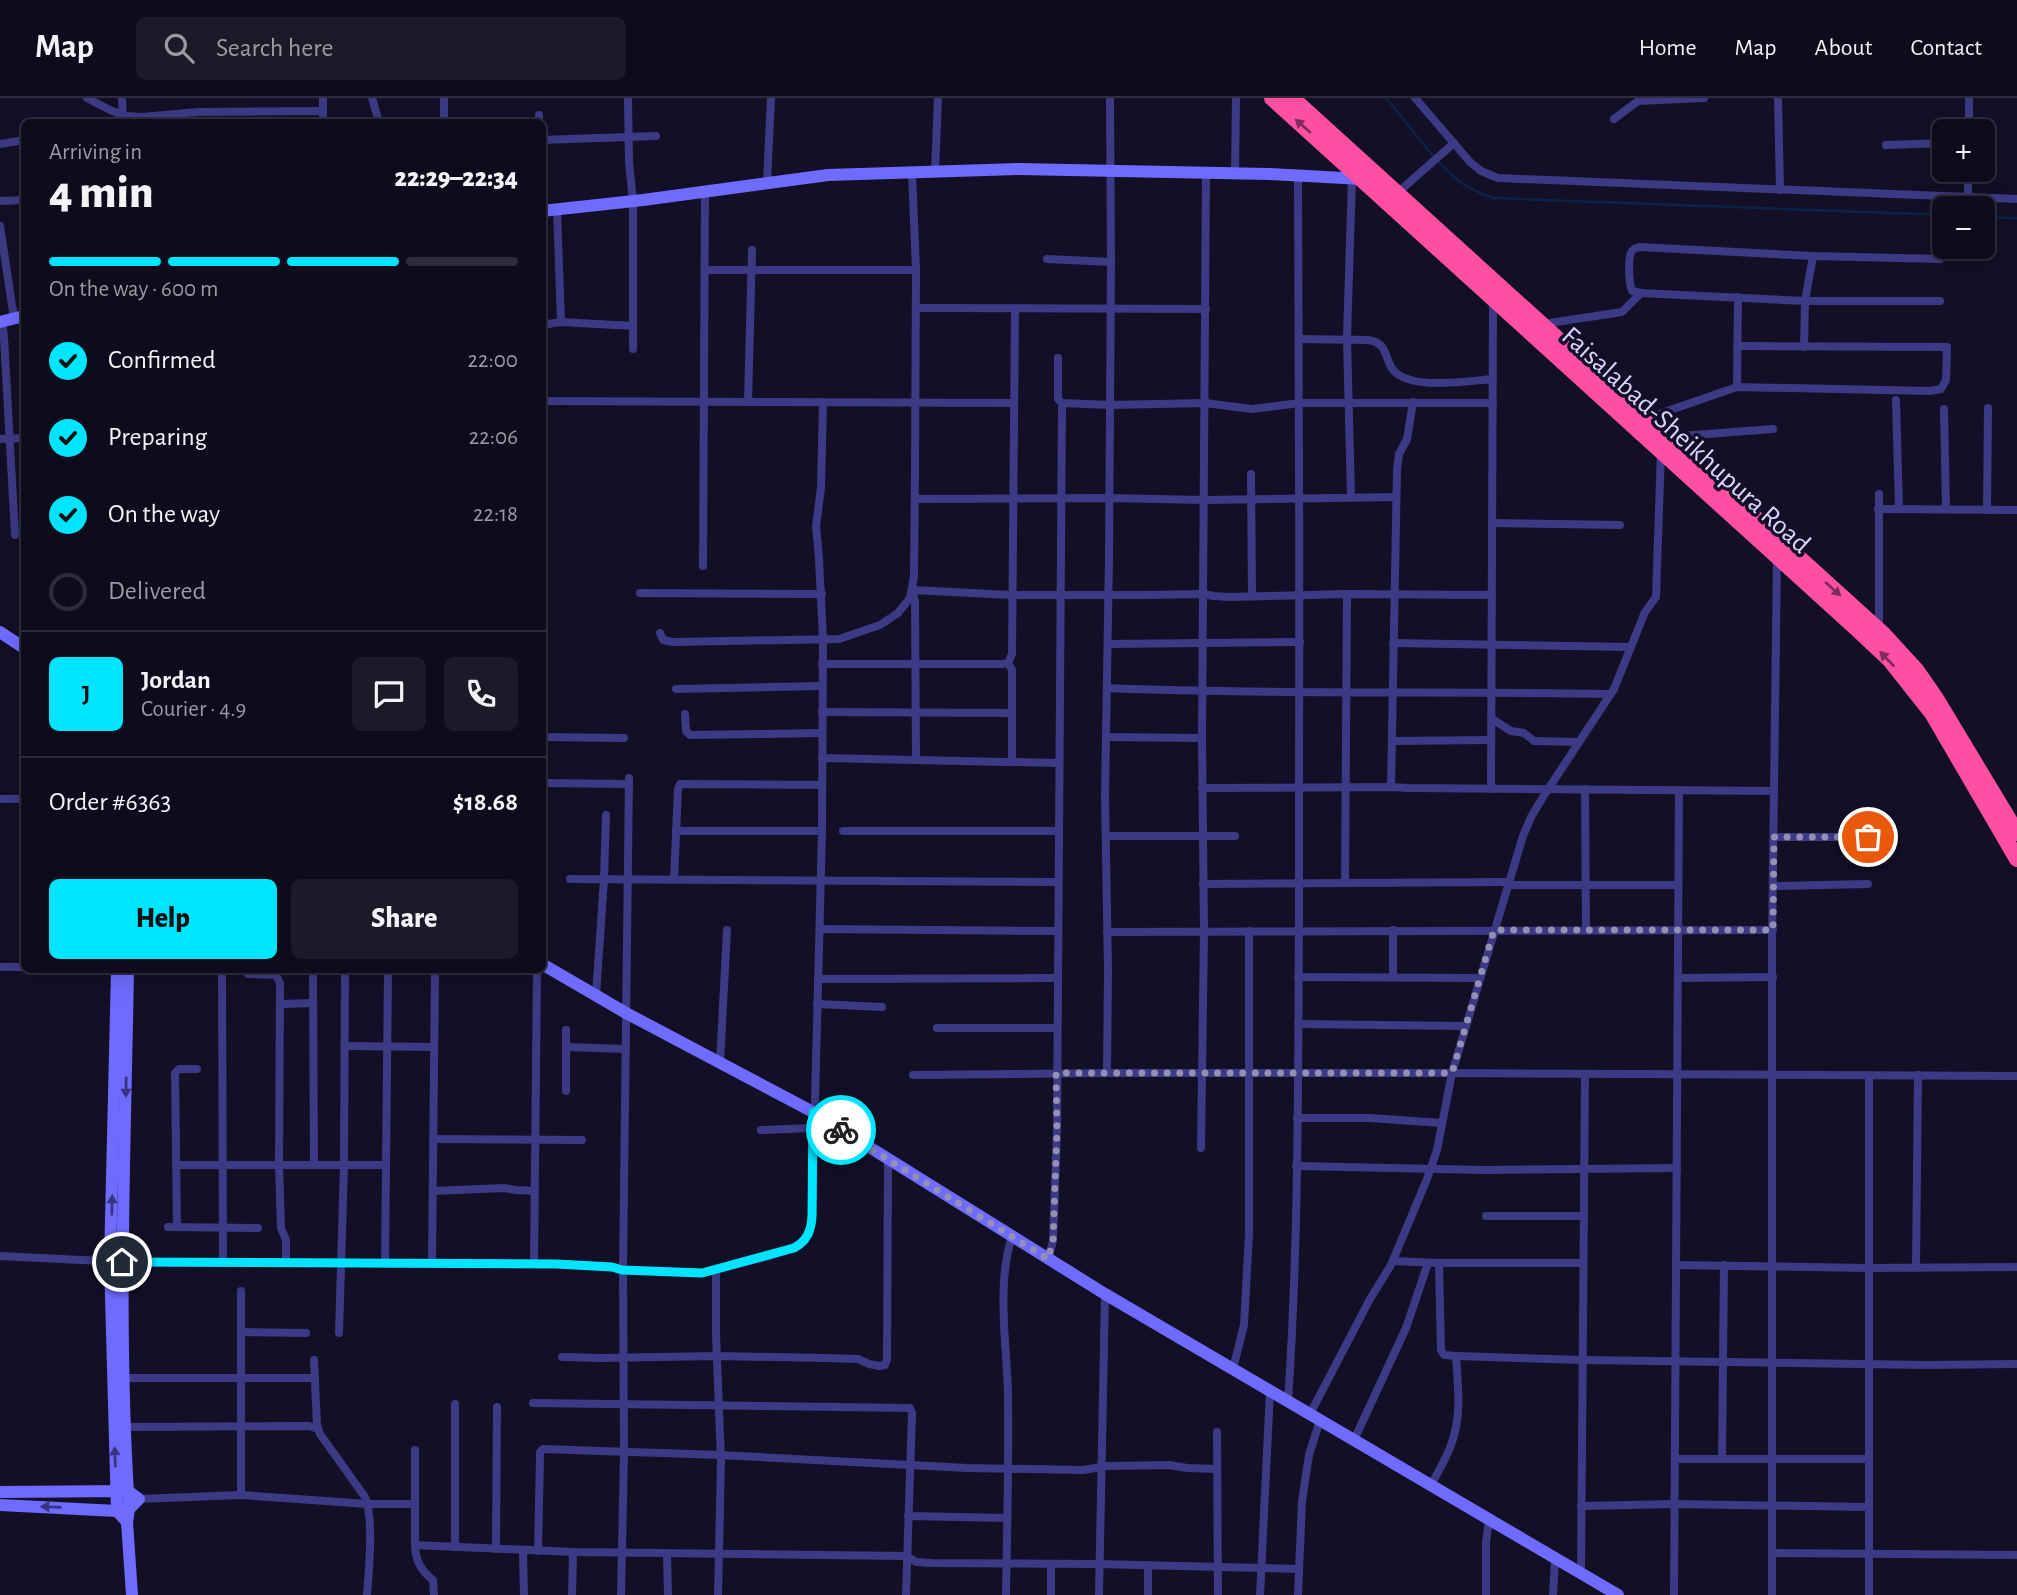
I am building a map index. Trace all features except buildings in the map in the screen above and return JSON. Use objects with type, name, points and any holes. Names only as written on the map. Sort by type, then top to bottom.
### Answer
[{"type":"highway","name":"Faisalabad-Sheikhupura Road","points":[[1272,98],[1357,178],[1392,197],[1541,324],[1645,419],[1663,443],[1777,556],[1890,660],[1955,750],[2017,859]]},
{"type":"highway","name":"Faisalabad-Sheikhupura Road","points":[[1293,98],[1493,298],[1879,631],[1917,671],[1935,697],[2017,833]]},
{"type":"street","points":[[87,98],[123,118],[198,112],[323,111]]},
{"type":"street","points":[[122,98],[123,118]]},
{"type":"street","points":[[323,98],[323,119]]},
{"type":"street","points":[[372,98],[378,119]]},
{"type":"street","points":[[444,98],[444,119]]},
{"type":"street","points":[[628,98],[633,201],[633,349]]},
{"type":"street","points":[[766,183],[771,98]]},
{"type":"street","points":[[935,172],[938,98]]},
{"type":"street","points":[[1107,1073],[1110,98]]},
{"type":"street","points":[[1235,173],[1236,98]]},
{"type":"street","points":[[1415,98],[1475,167],[1498,178],[1941,196]]},
{"type":"street","points":[[1614,119],[1638,101],[1704,98]]},
{"type":"street","points":[[1778,98],[1780,190]]},
{"type":"street","points":[[1969,98],[1969,119]]},
{"type":"street","points":[[546,140],[656,136]]},
{"type":"street","points":[[0,144],[21,140]]},
{"type":"street","points":[[1392,197],[1454,143]]},
{"type":"street","points":[[1886,145],[1932,143]]},
{"type":"street","points":[[546,211],[828,175],[1019,169],[1357,178],[1348,340],[1351,497]]},
{"type":"street","points":[[912,173],[916,270],[912,590],[915,601],[916,760]]},
{"type":"street","points":[[1200,1148],[1204,931],[1202,691],[1206,173]]},
{"type":"street","points":[[1288,1401],[1292,1340],[1298,1024],[1298,175]]},
{"type":"street","points":[[703,566],[705,192]]},
{"type":"street","points":[[1995,198],[2017,199]]},
{"type":"street","points":[[0,201],[21,200]]},
{"type":"street","points":[[557,210],[561,322]]},
{"type":"street","points":[[0,226],[10,319],[4,337],[15,535]]},
{"type":"street","points":[[1932,259],[1639,247],[1631,254],[1629,285],[1632,291],[1641,293],[1805,301],[1940,301]]},
{"type":"street","points":[[748,402],[752,250]]},
{"type":"street","points":[[1804,347],[1805,301],[1813,256]]},
{"type":"street","points":[[1047,259],[1111,262]]},
{"type":"street","points":[[706,270],[916,270]]},
{"type":"street","points":[[1541,324],[1622,312],[1641,293]]},
{"type":"street","points":[[1737,387],[1738,297]]},
{"type":"street","points":[[1491,789],[1493,298]]},
{"type":"street","points":[[916,308],[1206,309]]},
{"type":"street","points":[[1008,663],[1012,654],[1015,308]]},
{"type":"street","points":[[546,324],[561,322],[633,326]]},
{"type":"street","points":[[1299,339],[1373,340],[1380,344],[1397,374],[1407,379],[1425,382],[1493,379]]},
{"type":"street","points":[[1645,419],[1737,387],[1930,391],[1941,389],[1946,380],[1947,347],[1737,346]]},
{"type":"street","points":[[1058,358],[1057,397],[1062,403],[1205,403],[1252,409],[1300,404],[1493,403]]},
{"type":"street","points":[[1896,400],[1899,509]]},
{"type":"street","points":[[546,401],[1014,403]]},
{"type":"street","points":[[0,1256],[116,1262],[589,1265],[622,1270],[702,1273],[794,1248],[805,1241],[812,1217],[820,929],[823,640],[816,526],[821,488],[823,402]]},
{"type":"street","points":[[1391,787],[1396,497],[1398,463],[1407,439],[1413,402]]},
{"type":"street","points":[[1048,1259],[1053,1241],[1057,1130],[1062,403]]},
{"type":"street","points":[[1987,510],[1988,408]]},
{"type":"street","points":[[1944,409],[1946,509]]},
{"type":"street","points":[[1298,1595],[1302,1501],[1315,1417],[1370,1298],[1393,1261],[1431,1168],[1452,1073],[1517,853],[1527,827],[1549,789],[1611,694],[1647,607],[1657,593],[1663,443],[1773,429]]},
{"type":"street","points":[[0,439],[21,438]]},
{"type":"street","points":[[1251,474],[1252,596]]},
{"type":"street","points":[[1879,631],[1880,494]]},
{"type":"street","points":[[915,499],[1204,500],[1396,497]]},
{"type":"street","points":[[1878,509],[2017,510]]},
{"type":"street","points":[[1493,523],[1620,525]]},
{"type":"street","points":[[1772,1595],[1773,886],[1777,556]]},
{"type":"street","points":[[912,590],[1011,595],[1492,595]]},
{"type":"street","points":[[660,633],[668,642],[823,640],[849,636],[880,625],[898,613],[912,590]]},
{"type":"street","points":[[639,593],[822,594]]},
{"type":"street","points":[[1345,883],[1347,594]]},
{"type":"street","points":[[0,632],[21,646]]},
{"type":"street","points":[[1108,644],[1300,642]]},
{"type":"street","points":[[1394,643],[1630,647]]},
{"type":"street","points":[[822,664],[1008,663]]},
{"type":"street","points":[[1008,663],[1012,670],[1012,762]]},
{"type":"street","points":[[676,688],[822,687]]},
{"type":"street","points":[[1107,688],[1611,694]]},
{"type":"street","points":[[822,712],[1012,712]]},
{"type":"street","points":[[685,714],[685,731],[690,736],[822,733]]},
{"type":"street","points":[[1492,719],[1511,731],[1524,733],[1534,741],[1579,742]]},
{"type":"street","points":[[546,737],[624,738]]},
{"type":"street","points":[[1107,737],[1202,738]]},
{"type":"street","points":[[1392,741],[1492,740]]},
{"type":"street","points":[[822,758],[1058,763]]},
{"type":"street","points":[[546,783],[629,781],[622,1270],[624,1453],[621,1595]]},
{"type":"street","points":[[674,879],[678,789],[681,783],[822,785]]},
{"type":"street","points":[[1202,788],[1774,791]]},
{"type":"street","points":[[1585,789],[1586,930]]},
{"type":"street","points":[[1674,1595],[1679,790]]},
{"type":"street","points":[[0,799],[21,799]]},
{"type":"street","points":[[596,995],[606,815]]},
{"type":"street","points":[[676,831],[822,831]]},
{"type":"street","points":[[843,831],[1058,831]]},
{"type":"street","points":[[1106,836],[1235,836]]},
{"type":"street","points":[[1774,837],[1868,837]]},
{"type":"street","points":[[570,879],[1058,882]]},
{"type":"street","points":[[1203,884],[1678,885]]},
{"type":"street","points":[[1773,886],[1868,884]]},
{"type":"street","points":[[820,929],[1058,931]]},
{"type":"street","points":[[720,1062],[727,930]]},
{"type":"street","points":[[1393,930],[1393,977]]},
{"type":"street","points":[[1107,932],[1773,930]]},
{"type":"street","points":[[1233,1369],[1244,1325],[1249,1234],[1249,931]]},
{"type":"street","points":[[546,966],[626,1013],[813,1112],[1105,1294],[1618,1595]]},
{"type":"street","points":[[0,967],[21,967]]},
{"type":"street","points":[[117,973],[116,1262],[122,1492],[132,1595]]},
{"type":"street","points":[[122,1492],[124,1378],[116,1262],[128,973]]},
{"type":"street","points":[[222,973],[223,1262]]},
{"type":"street","points":[[276,973],[280,983],[281,1228],[286,1240],[286,1263]]},
{"type":"street","points":[[339,1332],[344,1165],[345,973]]},
{"type":"street","points":[[385,1264],[388,973]]},
{"type":"street","points":[[432,1264],[435,973]]},
{"type":"street","points":[[534,1264],[537,973]]},
{"type":"street","points":[[313,976],[314,1165]]},
{"type":"street","points":[[1298,977],[1480,978]]},
{"type":"street","points":[[1678,978],[1773,977]]},
{"type":"street","points":[[818,979],[1057,978]]},
{"type":"street","points":[[280,1004],[313,1003]]},
{"type":"street","points":[[817,1004],[882,1007]]},
{"type":"street","points":[[1298,1024],[1466,1026]]},
{"type":"street","points":[[937,1028],[1057,1028]]},
{"type":"street","points":[[566,1030],[566,1091]]},
{"type":"street","points":[[345,1046],[434,1047]]},
{"type":"street","points":[[566,1046],[626,1049]]},
{"type":"street","points":[[197,1069],[176,1071],[173,1227],[258,1228]]},
{"type":"street","points":[[913,1075],[1452,1073],[2017,1076]]},
{"type":"street","points":[[1581,1573],[1585,1074]]},
{"type":"street","points":[[1869,1075],[1869,1595]]},
{"type":"street","points":[[1916,1268],[1918,1075]]},
{"type":"street","points":[[1297,1118],[1442,1122]]},
{"type":"street","points":[[761,1130],[813,1128]]},
{"type":"street","points":[[433,1139],[582,1140]]},
{"type":"street","points":[[562,1357],[858,1359],[869,1364],[885,1365],[888,1159]]},
{"type":"street","points":[[176,1165],[386,1165]]},
{"type":"street","points":[[1296,1166],[1485,1170],[1677,1168]]},
{"type":"street","points":[[433,1191],[503,1188],[535,1191]]},
{"type":"street","points":[[1486,1216],[1584,1216]]},
{"type":"street","points":[[1006,1595],[1008,1386],[1004,1271],[1012,1236]]},
{"type":"street","points":[[1393,1261],[1439,1264],[1583,1264]]},
{"type":"street","points":[[1354,1440],[1406,1328],[1427,1263]]},
{"type":"street","points":[[1439,1264],[1441,1350],[1444,1355],[1583,1360],[2017,1364]]},
{"type":"street","points":[[1676,1265],[2017,1267]]},
{"type":"street","points":[[1723,1459],[1724,1265]]},
{"type":"street","points":[[716,1270],[720,1455],[718,1595]]},
{"type":"street","points":[[241,1291],[241,1495]]},
{"type":"street","points":[[1099,1595],[1105,1294]]},
{"type":"street","points":[[241,1332],[306,1333]]},
{"type":"street","points":[[1431,1485],[1456,1429],[1459,1393],[1456,1356]]},
{"type":"street","points":[[314,1360],[318,1429],[368,1504],[367,1595]]},
{"type":"street","points":[[124,1378],[314,1378]]},
{"type":"street","points":[[1260,1595],[1270,1391]]},
{"type":"street","points":[[533,1403],[910,1408],[912,1413],[906,1595]]},
{"type":"street","points":[[455,1404],[455,1546]]},
{"type":"street","points":[[496,1549],[497,1407]]},
{"type":"street","points":[[125,1427],[240,1425],[309,1426],[318,1429]]},
{"type":"street","points":[[1217,1432],[1218,1595]]},
{"type":"street","points":[[415,1450],[415,1545],[419,1564],[433,1580],[434,1595]]},
{"type":"street","points":[[538,1550],[541,1450],[1083,1470],[1169,1465],[1217,1469]]},
{"type":"street","points":[[1675,1459],[1868,1459]]},
{"type":"street","points":[[0,1492],[122,1492],[139,1499],[241,1495],[368,1504],[415,1504]]},
{"type":"street","points":[[0,1505],[124,1514],[139,1499]]},
{"type":"street","points":[[1581,1506],[1675,1504],[1868,1507]]},
{"type":"street","points":[[908,1516],[1007,1518]]},
{"type":"street","points":[[1486,1595],[1486,1542],[1489,1520]]},
{"type":"street","points":[[415,1545],[573,1552],[906,1556],[916,1562],[1006,1565],[1098,1564],[1299,1569]]},
{"type":"street","points":[[523,1550],[524,1595]]},
{"type":"street","points":[[572,1595],[573,1552]]},
{"type":"street","points":[[667,1553],[668,1595]]},
{"type":"street","points":[[1772,1553],[2017,1555]]},
{"type":"street","points":[[1553,1595],[1555,1558]]},
{"type":"street","points":[[1051,1565],[1051,1595]]},
{"type":"street","points":[[1148,1566],[1148,1595]]},
{"type":"waterway","points":[[1386,98],[1432,155],[1453,175],[1463,184],[1493,198],[1932,215]]},
{"type":"waterway","points":[[1995,217],[2017,218]]},
{"type":"way so far","points":[[841,1130],[1048,1259],[1053,1241],[1056,1073],[1452,1073],[1494,930],[1773,930],[1774,837],[1868,837]]},
{"type":"route","points":[[122,1262],[557,1264],[612,1267],[643,1272],[710,1272],[770,1256],[794,1248],[805,1241],[812,1217],[813,1112],[841,1130]]}]
